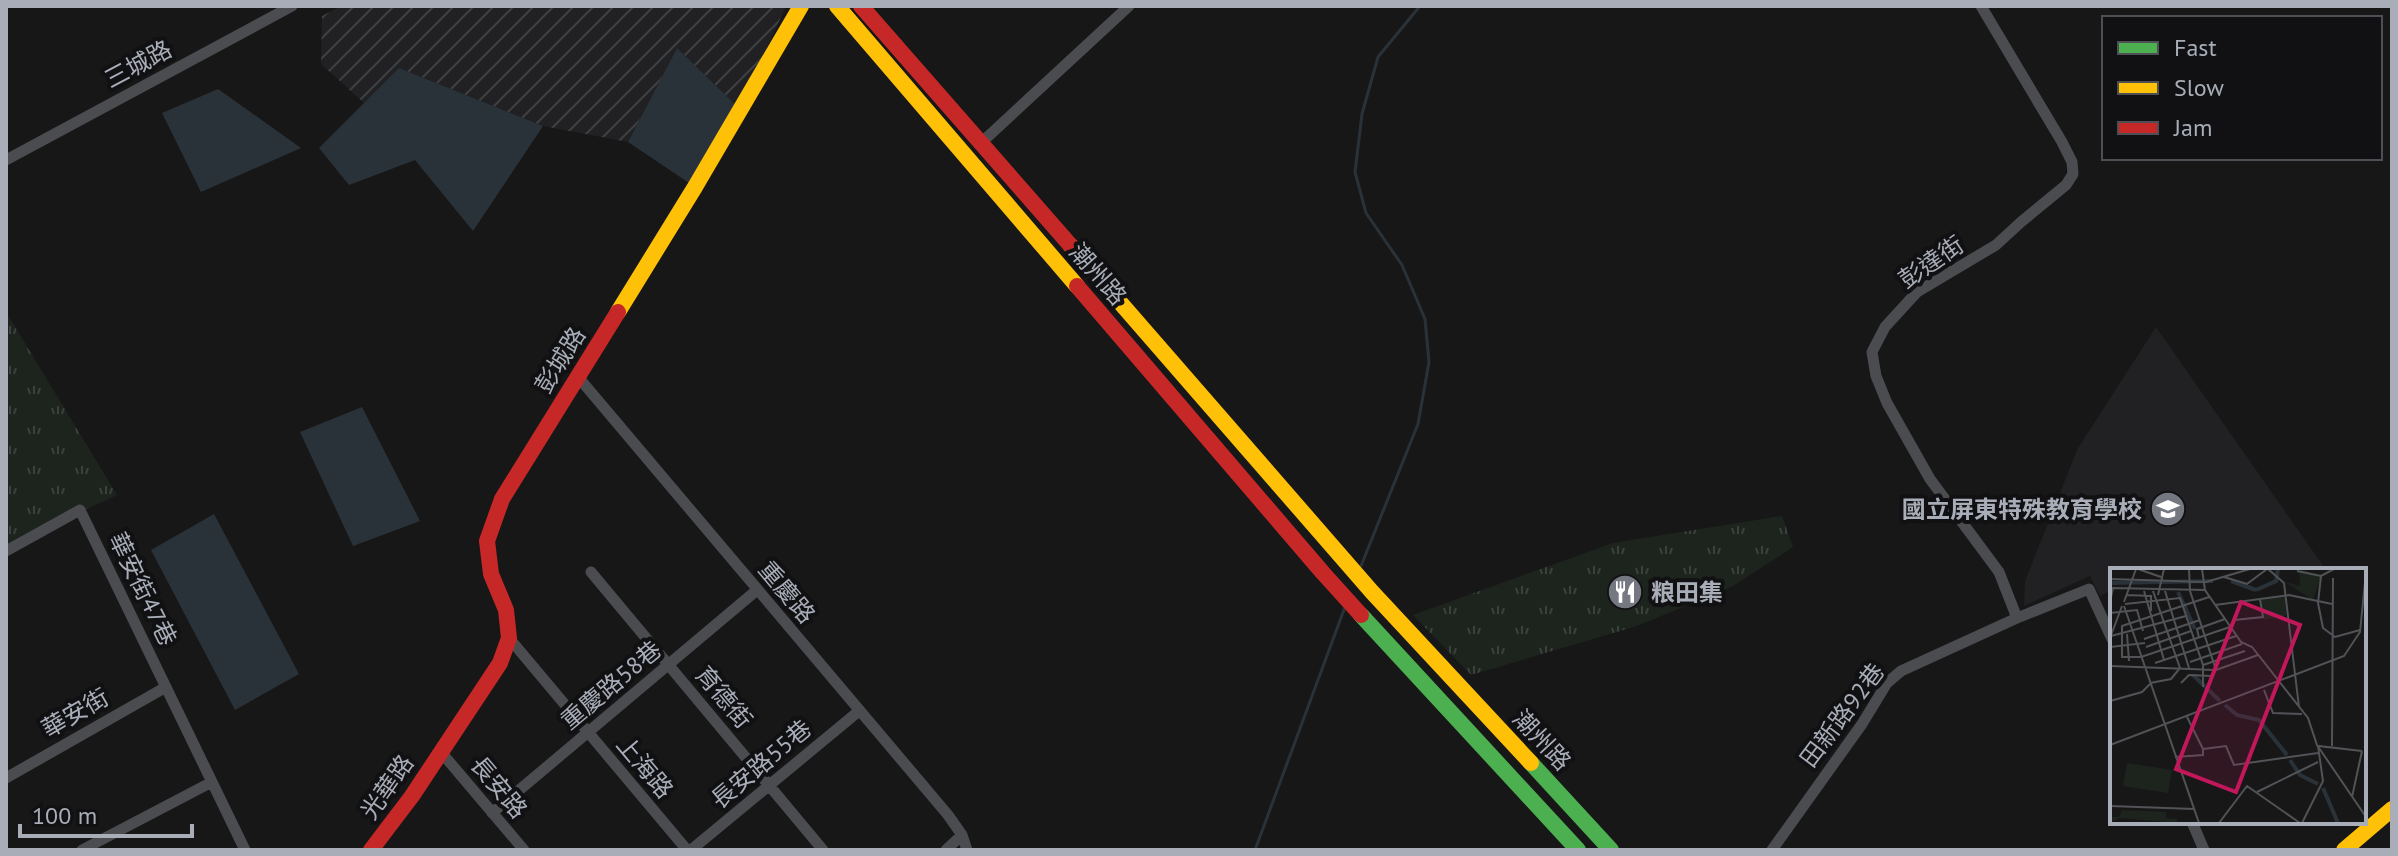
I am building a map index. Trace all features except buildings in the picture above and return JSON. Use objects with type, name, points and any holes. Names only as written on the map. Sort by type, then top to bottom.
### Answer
[{"type":"main road","name":"彭城路","points":[[509,638],[506,610],[491,574],[487,541],[502,499],[695,187],[801,6]]},
{"type":"main road","name":"潮州路","points":[[837,6],[1323,573],[1578,850]]},
{"type":"main road","name":"潮州路","points":[[861,6],[1372,592],[1611,850]]},
{"type":"main road","points":[[441,752],[500,663],[509,638]]},
{"type":"main road","name":"光華路","points":[[371,850],[441,752]]},
{"type":"main road","points":[[2344,850],[2391,815]]},
{"type":"street","name":"三城路","points":[[6,160],[292,6]]},
{"type":"street","points":[[981,143],[1129,6]]},
{"type":"street","name":"彭達街","points":[[1981,6],[2062,142],[2072,162],[2073,174],[2066,185],[1996,245],[1917,292],[1885,327],[1872,352],[1876,376],[1887,403],[1930,479],[1999,572],[2017,618]]},
{"type":"street","name":"重慶路","points":[[579,378],[962,835]]},
{"type":"street","name":"華安街47巷","points":[[6,551],[80,510],[245,850]]},
{"type":"street","name":"育德街","points":[[591,572],[823,850]]},
{"type":"street","name":"田新路92巷","points":[[1772,850],[1862,724],[1887,683],[1901,671],[2089,589],[2110,635]]},
{"type":"street","name":"重慶路58巷","points":[[492,813],[757,590]]},
{"type":"street","name":"上海路","points":[[509,638],[689,850]]},
{"type":"street","name":"華安街","points":[[6,778],[166,687]]},
{"type":"street","name":"長安路55巷","points":[[689,850],[859,711]]},
{"type":"street","name":"長安路","points":[[441,752],[524,850]]},
{"type":"street","points":[[82,850],[210,783]]},
{"type":"street","points":[[2193,824],[2204,850]]},
{"type":"street","points":[[946,850],[962,835],[967,850]]},
{"type":"shaded area","points":[[341,6],[786,6],[740,109],[677,48],[628,142],[543,126],[399,68],[364,103],[321,64],[322,16]]},
{"type":"shaded area","points":[[677,48],[740,109],[695,187],[628,142]]},
{"type":"shaded area","points":[[399,68],[543,126],[473,231],[415,160],[349,185],[319,148]]},
{"type":"shaded area","points":[[218,89],[301,148],[201,192],[162,113]]},
{"type":"shaded area","name":"國立屏東特殊教育學校","points":[[2156,327],[2325,568],[2110,568],[2110,591],[2100,596],[2090,576],[2024,606],[2025,581],[2078,448]]},
{"type":"shaded area","points":[[362,407],[420,521],[353,546],[300,432]]},
{"type":"shaded area","points":[[214,514],[299,674],[235,710],[151,550]]},
{"type":"green space","points":[[6,312],[117,495],[6,546]]},
{"type":"green space","points":[[1782,516],[1793,547],[1733,586],[1637,626],[1471,675],[1413,615],[1613,543]]},
{"type":"waterway","points":[[1361,566],[1418,424],[1429,362],[1425,319],[1402,265],[1366,213],[1355,172],[1362,114],[1378,57],[1420,6]]},
{"type":"waterway","points":[[1255,850],[1345,607]]},
{"type":"traffic: fast","points":[[1361,615],[1578,850]]},
{"type":"traffic: fast","points":[[1531,763],[1611,850]]},
{"type":"traffic: slow","points":[[618,312],[801,6]]},
{"type":"traffic: slow","points":[[837,6],[1077,286]]},
{"type":"traffic: slow","points":[[1071,246],[1372,592],[1531,763]]},
{"type":"traffic: slow","points":[[2344,850],[2392,809]]},
{"type":"traffic: jam","points":[[861,6],[1071,246]]},
{"type":"traffic: jam","points":[[1077,286],[1361,615]]},
{"type":"traffic: jam","points":[[371,850],[412,796],[500,663],[509,638],[506,610],[491,574],[487,541],[502,499],[618,312]]},
{"type":"place","name":"國立屏東特殊教育學校","points":[[2168,509]]},
{"type":"place","name":"粮田集","points":[[1625,592]]}]
